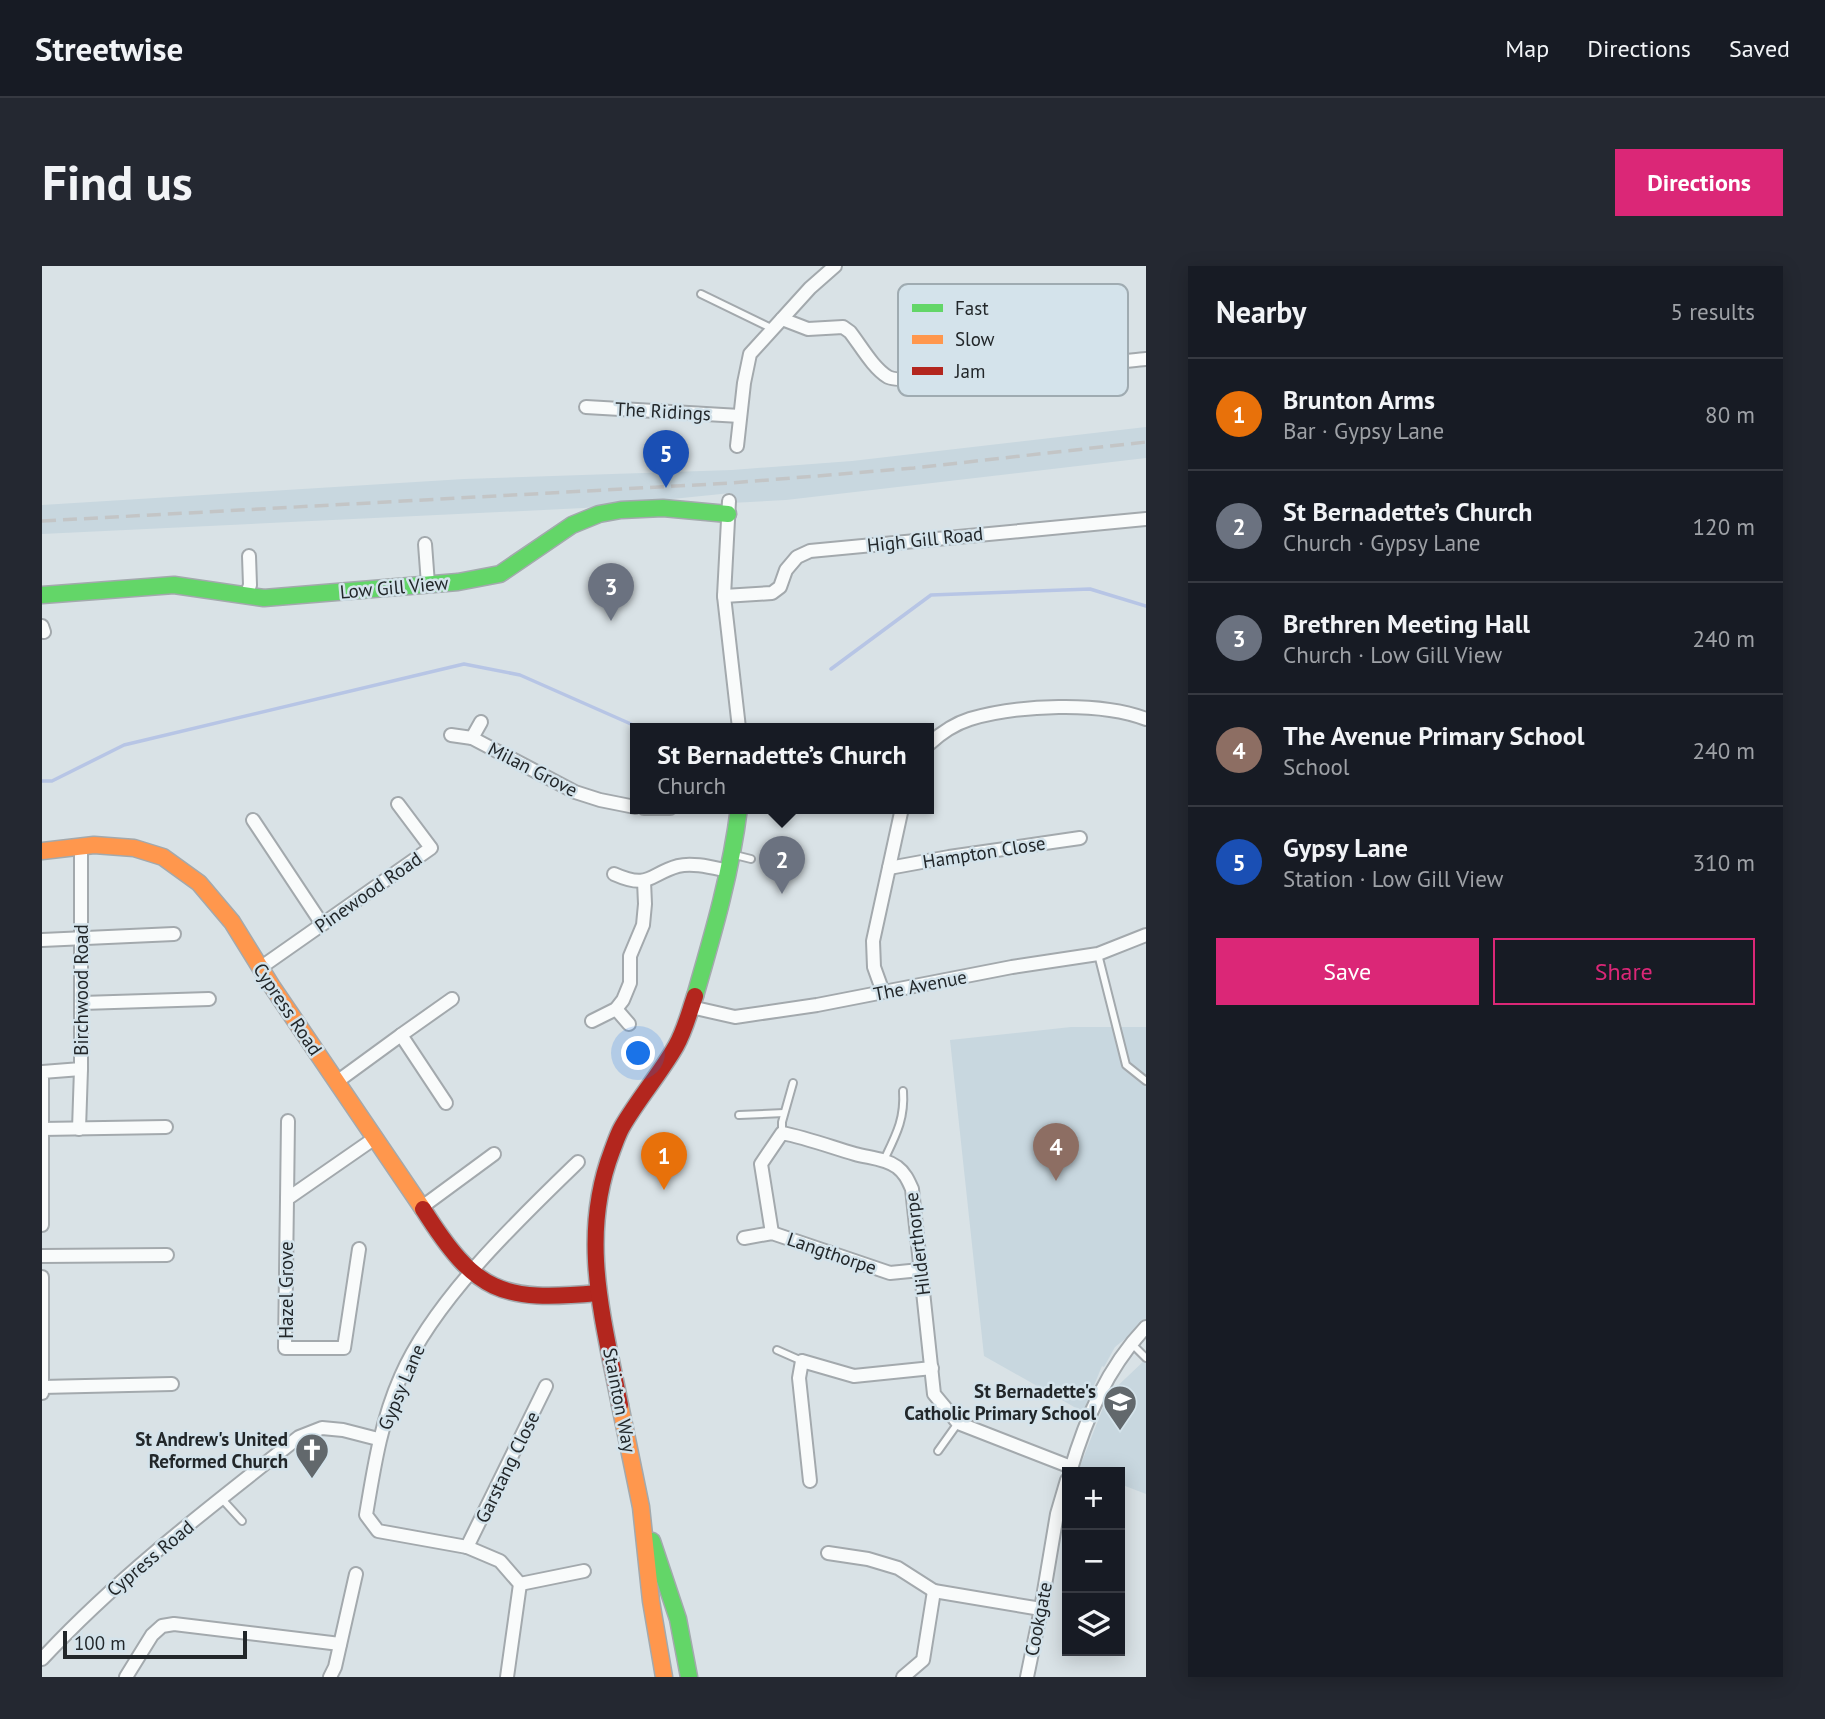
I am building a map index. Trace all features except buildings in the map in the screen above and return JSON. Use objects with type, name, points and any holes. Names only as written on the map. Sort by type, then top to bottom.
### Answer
[{"type":"street","points":[[737,446],[750,354],[810,288],[835,266]]},
{"type":"street","points":[[782,319],[808,329],[843,327],[887,377],[898,381]]},
{"type":"street","points":[[1128,361],[1146,359]]},
{"type":"street","name":"The Ridings","points":[[586,407],[740,416]]},
{"type":"street","name":"Low Gill View","points":[[42,595],[174,585],[264,598],[458,582],[500,574],[572,524],[598,514],[663,508],[729,508]]},
{"type":"street","points":[[729,508],[724,596],[739,723]]},
{"type":"street","name":"High Gill Road","points":[[724,596],[772,593],[780,587],[786,570],[797,557],[810,551],[1146,519]]},
{"type":"street","points":[[425,544],[428,584]]},
{"type":"street","points":[[246,596],[250,586],[248,556]]},
{"type":"street","points":[[934,740],[945,730],[969,719],[1035,708],[1100,709],[1129,713],[1146,719]]},
{"type":"street","name":"Milan Grove","points":[[472,738],[481,722]]},
{"type":"street","name":"Milan Grove","points":[[451,735],[472,738],[575,792],[630,806]]},
{"type":"street","name":"Pinewood Road","points":[[260,968],[431,848],[398,804]]},
{"type":"street","points":[[471,1274],[508,1293],[526,1297],[598,1293],[595,1222],[604,1172],[621,1128],[675,1048],[691,1007],[716,925],[733,854],[738,814]]},
{"type":"street","points":[[883,992],[874,967],[873,941],[901,814]]},
{"type":"street","points":[[253,820],[322,924]]},
{"type":"street","name":"Hampton Close","points":[[889,868],[1080,838]]},
{"type":"street","name":"Cypress Road","points":[[42,852],[80,846],[115,845],[149,851],[177,867],[206,889],[234,925],[260,968],[444,1241],[471,1274]]},
{"type":"street","name":"Birchwood Road","points":[[42,1225],[42,1072],[81,1069],[80,846]]},
{"type":"street","points":[[614,874],[644,881],[678,866],[729,871]]},
{"type":"street","points":[[592,1021],[616,1009],[630,983],[630,956],[642,925],[646,904],[644,881]]},
{"type":"street","points":[[42,940],[174,934]]},
{"type":"street","name":"The Avenue","points":[[691,1007],[735,1017],[1098,954],[1146,935]]},
{"type":"street","points":[[82,1003],[209,999]]},
{"type":"street","points":[[338,1082],[452,999]]},
{"type":"street","points":[[616,1009],[629,1024]]},
{"type":"street","points":[[401,1035],[446,1103]]},
{"type":"street","points":[[79,1129],[81,1069]]},
{"type":"street","name":"Hazel Grove","points":[[288,1121],[285,1348],[344,1348],[359,1248]]},
{"type":"street","points":[[42,1129],[166,1127]]},
{"type":"street","points":[[772,1233],[761,1164],[782,1133]]},
{"type":"street","name":"Hilderthorpe","points":[[782,1133],[884,1160],[907,1176],[912,1189],[919,1244],[934,1394],[958,1423],[1065,1467]]},
{"type":"street","points":[[287,1199],[375,1138]]},
{"type":"street","points":[[422,1207],[494,1154]]},
{"type":"street","name":"Gypsy Lane","points":[[467,1547],[378,1531],[366,1515],[378,1439],[401,1376],[419,1340],[491,1250],[578,1163]]},
{"type":"street","name":"Langthorpe","points":[[744,1238],[772,1233],[890,1273],[920,1270]]},
{"type":"street","points":[[42,1256],[167,1255]]},
{"type":"street","points":[[42,1277],[42,1394]]},
{"type":"street","name":"Stainton Way","points":[[598,1293],[641,1507],[651,1601],[664,1677]]},
{"type":"street","points":[[1071,1467],[1093,1407],[1114,1366],[1146,1327]]},
{"type":"street","points":[[810,1481],[799,1378],[802,1362],[855,1376],[932,1368]]},
{"type":"street","points":[[42,1387],[172,1384]]},
{"type":"street","name":"Garstang Close","points":[[467,1547],[547,1386]]},
{"type":"street","name":"Cypress Road","points":[[42,1659],[98,1602],[221,1498],[299,1437],[322,1428],[378,1439]]},
{"type":"street","name":"Cookgate","points":[[1027,1677],[1062,1497]]},
{"type":"street","name":"Stainton Way","points":[[641,1507],[678,1619],[690,1677]]},
{"type":"street","points":[[467,1547],[500,1562],[520,1584]]},
{"type":"street","points":[[828,1553],[868,1559],[898,1568],[934,1591],[1041,1609]]},
{"type":"street","points":[[520,1584],[584,1571]]},
{"type":"street","points":[[330,1677],[356,1574]]},
{"type":"street","points":[[507,1677],[520,1584]]},
{"type":"street","points":[[903,1677],[923,1660],[934,1591]]},
{"type":"street","points":[[126,1677],[152,1635],[162,1626],[174,1624],[340,1644]]},
{"type":"lane","points":[[701,294],[773,329]]},
{"type":"lane","points":[[733,854],[751,859]]},
{"type":"lane","points":[[1098,954],[1126,1065],[1146,1081]]},
{"type":"lane","points":[[782,1133],[784,1113],[793,1083]]},
{"type":"lane","points":[[884,1160],[898,1131],[904,1110],[903,1091]]},
{"type":"lane","points":[[739,1115],[784,1113]]},
{"type":"lane","points":[[1131,1343],[1146,1358]]},
{"type":"lane","points":[[777,1350],[802,1362]]},
{"type":"lane","points":[[938,1451],[958,1423]]},
{"type":"lane","points":[[221,1498],[242,1521]]},
{"type":"shaded area","points":[[1146,427],[1146,458],[786,500],[731,503],[731,493],[584,508],[42,534],[42,505],[464,479],[732,470],[852,461]]},
{"type":"shaded area","points":[[1071,1027],[1146,1027],[1146,1322],[1115,1347],[1104,1367],[1102,1366],[1083,1412],[984,1356],[950,1040]]},
{"type":"shaded area","name":"St Bernadette's Catholic Primary School","points":[[1146,1359],[1146,1494],[1125,1486],[1125,1467],[1080,1467],[1108,1395]]},
{"type":"waterway","points":[[831,669],[931,595],[1090,589],[1146,606]]},
{"type":"waterway","points":[[42,781],[52,781],[124,745],[464,664],[520,675],[630,724]]},
{"type":"railway","points":[[42,521],[731,483],[914,468],[1146,442]]},
{"type":"traffic: fast","points":[[42,595],[174,585],[264,598],[458,582],[500,574],[572,525],[599,514],[663,508],[728,514]]},
{"type":"traffic: fast","points":[[695,996],[726,880],[738,814]]},
{"type":"traffic: fast","points":[[652,1541],[678,1619],[689,1677]]},
{"type":"traffic: slow","points":[[42,851],[94,845],[134,848],[163,857],[199,883],[232,922],[271,985],[423,1209]]},
{"type":"traffic: slow","points":[[620,1405],[641,1507],[651,1601],[664,1677]]},
{"type":"traffic: jam","points":[[620,1405],[597,1278],[597,1215],[602,1183],[621,1130],[676,1046],[695,996]]},
{"type":"traffic: jam","points":[[423,1209],[459,1259],[476,1275],[494,1286],[514,1293],[537,1295],[598,1293]]},
{"type":"place","name":"Gypsy Lane","points":[[666,488]]},
{"type":"place","name":"Brethren Meeting Hall","points":[[611,621]]},
{"type":"place","name":"St Bernadette’s Church","points":[[782,894]]},
{"type":"place","name":"The Avenue Primary School","points":[[1056,1181]]},
{"type":"place","name":"Brunton Arms","points":[[664,1190]]},
{"type":"place","name":"St Bernadette's Catholic Primary School","points":[[1120,1432]]},
{"type":"place","name":"St Andrew's United Reformed Church","points":[[312,1480]]}]
